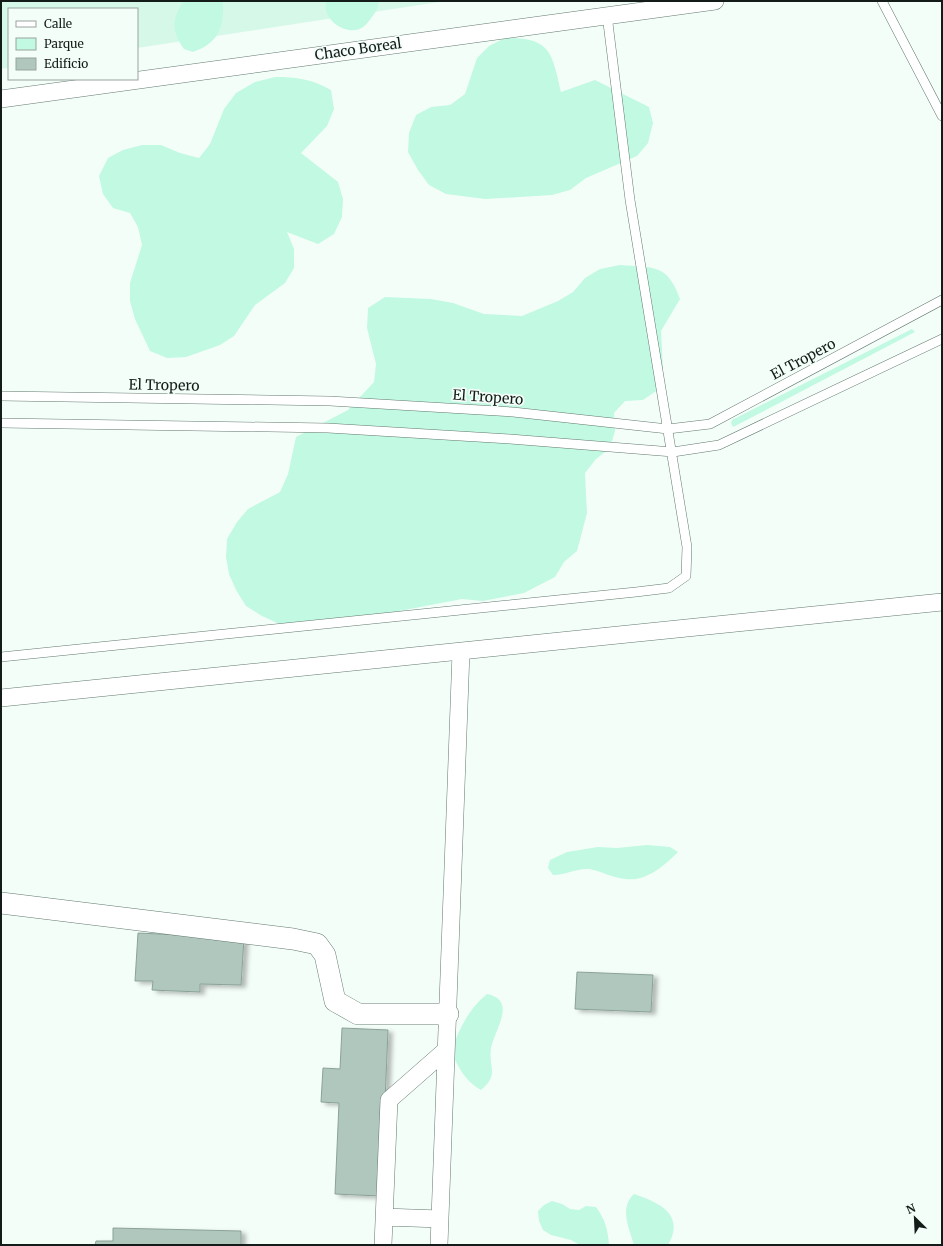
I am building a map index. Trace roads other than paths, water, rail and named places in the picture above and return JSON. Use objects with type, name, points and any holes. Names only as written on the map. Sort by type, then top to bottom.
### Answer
[{"type":"street","name":"Chaco Boreal","points":[[138,78],[606,8],[716,1]]},
{"type":"street","name":"Chaco Boreal","points":[[1,99],[127,80]]},
{"type":"street","points":[[1,698],[942,602]]},
{"type":"street","points":[[439,1245],[461,652]]},
{"type":"street","points":[[1,903],[293,939],[317,944],[325,955],[335,1001],[358,1014],[448,1014]]},
{"type":"street","points":[[383,1245],[389,1100],[446,1050]]},
{"type":"street","points":[[384,1217],[440,1219]]},
{"type":"lane","points":[[882,1],[942,116]]},
{"type":"lane","points":[[1,657],[669,588],[686,576],[688,547],[630,200],[606,8]]},
{"type":"lane","name":"El Tropero","points":[[1,396],[330,401],[513,412],[668,429],[710,424],[942,300]]},
{"type":"lane","points":[[1,424],[328,428],[510,439],[673,452],[719,445],[942,339]]}]
